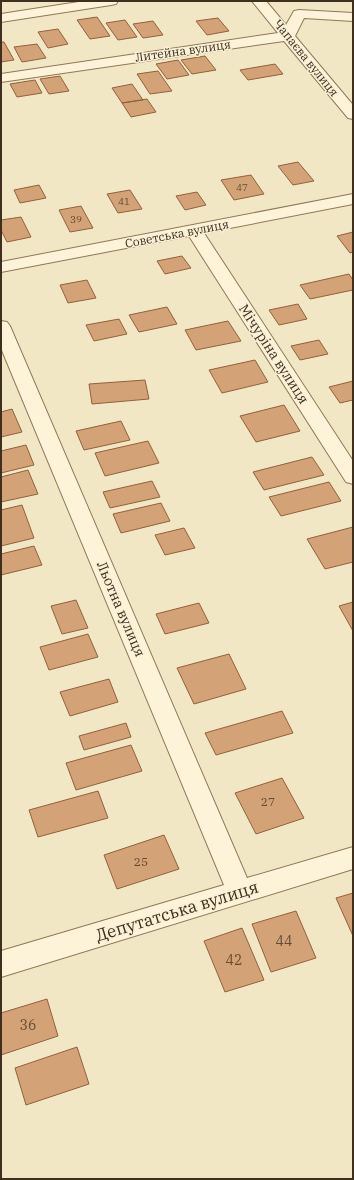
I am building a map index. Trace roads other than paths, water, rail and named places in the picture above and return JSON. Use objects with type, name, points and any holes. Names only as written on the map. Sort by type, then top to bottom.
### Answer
[{"type":"street","points":[[1,18],[111,1]]},
{"type":"street","name":"Чапаєва вулиця","points":[[259,1],[353,116]]},
{"type":"street","points":[[288,36],[299,14],[353,17]]},
{"type":"street","name":"Литейна вулиця","points":[[1,78],[288,36]]},
{"type":"street","name":"Советська вулиця","points":[[1,267],[194,231],[353,199]]},
{"type":"street","name":"Мічуріна вулиця","points":[[194,231],[353,477]]},
{"type":"street","name":"Льотна вулиця","points":[[1,326],[240,892]]},
{"type":"street","name":"Депутатська вулиця","points":[[1,964],[353,858]]}]
